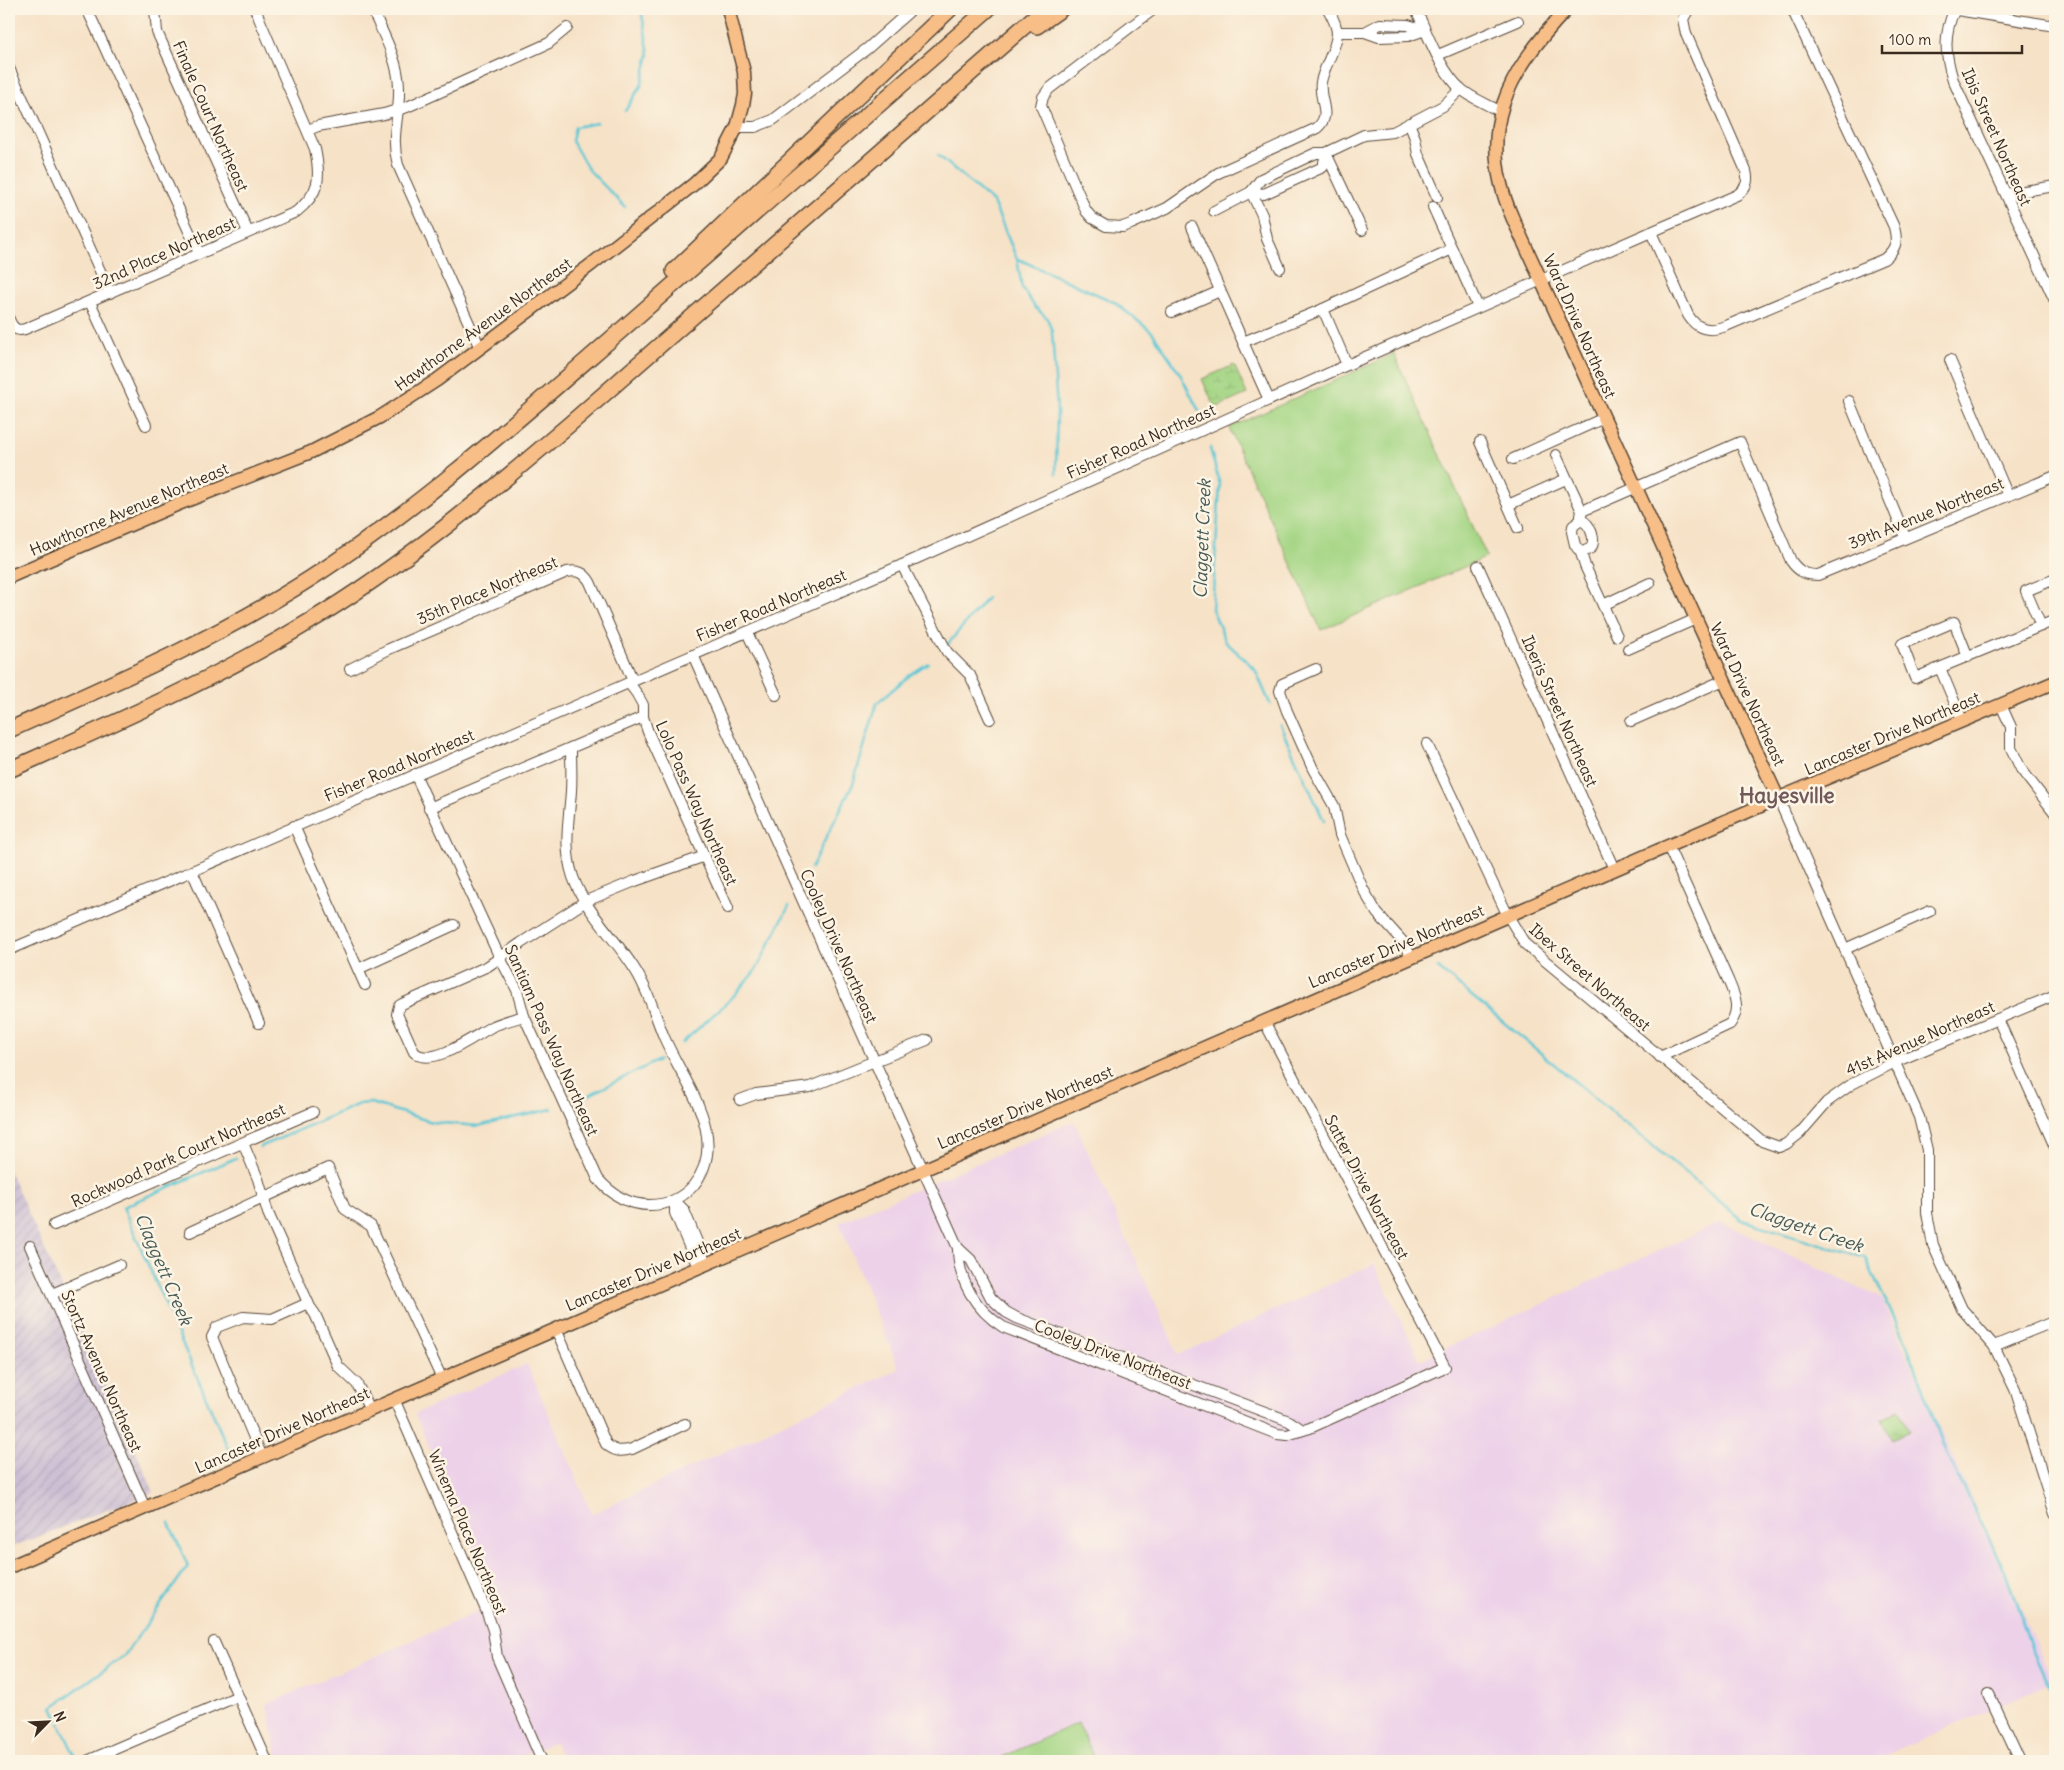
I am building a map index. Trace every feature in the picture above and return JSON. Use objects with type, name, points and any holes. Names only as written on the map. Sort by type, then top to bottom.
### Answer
[{"type":"highway","points":[[502,434],[571,362],[683,263],[950,9]]},
{"type":"highway","points":[[9,770],[136,713],[233,665],[307,623],[400,561],[502,482],[1044,9]]},
{"type":"highway","points":[[969,75],[1061,9]]},
{"type":"highway","points":[[9,730],[170,655],[252,613],[309,579],[407,511],[502,434],[986,10]]},
{"type":"main road","name":"Hawthorne Avenue Northeast","points":[[9,577],[170,508],[339,439],[405,402],[480,348],[694,184],[721,158],[737,127],[743,105],[745,84],[742,58],[728,9]]},
{"type":"main road","name":"Ward Drive Northeast","points":[[1567,9],[1530,52],[1516,73],[1500,111],[1497,161],[1502,187],[1511,214],[1778,798]]},
{"type":"main road","name":"Lancaster Drive Northeast","points":[[9,1567],[1778,798],[2055,682]]},
{"type":"street","points":[[87,9],[199,254]]},
{"type":"street","points":[[255,9],[308,130],[318,126],[397,111],[550,42],[567,28]]},
{"type":"street","points":[[372,9],[398,74],[399,89],[394,144],[398,165],[480,348]]},
{"type":"street","points":[[737,127],[755,127],[773,120],[868,48],[912,9]]},
{"type":"street","points":[[1154,9],[1050,89],[1043,97],[1041,106],[1086,211],[1092,218],[1106,226],[1123,227],[1167,208],[1218,172],[1316,128],[1323,123],[1326,116],[1321,92],[1321,81],[1336,40],[1337,32],[1328,9]]},
{"type":"street","points":[[1416,9],[1446,71],[1461,89],[1477,100],[1500,111]]},
{"type":"street","name":"Fisher Road Northeast","points":[[9,950],[902,565],[1541,279],[1737,195],[1743,190],[1748,179],[1746,171],[1686,34],[1684,19],[1689,9]]},
{"type":"street","points":[[1651,232],[1692,322],[1700,328],[1709,330],[1726,326],[1884,259],[1896,246],[1897,238],[1894,227],[1792,9]]},
{"type":"street","points":[[1954,9],[2055,26]]},
{"type":"street","name":"Ibis Street Northeast","points":[[1954,9],[1946,37],[1947,62],[1953,80],[2055,301]]},
{"type":"street","name":"Finale Court Northeast","points":[[155,10],[157,32],[248,232]]},
{"type":"street","points":[[1438,55],[1518,21]]},
{"type":"street","points":[[1337,32],[1365,32],[1380,24],[1408,25],[1425,30]]},
{"type":"street","points":[[9,68],[110,293]]},
{"type":"street","points":[[1214,211],[1252,192],[1261,179],[1316,153],[1326,153],[1356,137],[1394,132],[1443,106],[1461,89]]},
{"type":"street","points":[[1409,123],[1415,138],[1418,154],[1437,197]]},
{"type":"street","name":"32nd Place Northeast","points":[[9,319],[16,330],[25,329],[296,212],[306,204],[316,191],[318,166],[315,149],[308,130]]},
{"type":"street","points":[[1252,192],[1264,194],[1323,167],[1326,153]]},
{"type":"street","points":[[1326,153],[1362,230]]},
{"type":"street","points":[[2006,194],[2055,186]]},
{"type":"street","points":[[1252,192],[1262,215],[1267,239],[1280,268]]},
{"type":"street","points":[[1434,207],[1478,307]]},
{"type":"street","points":[[1192,227],[1269,400]]},
{"type":"street","points":[[1243,342],[1323,309],[1452,249]]},
{"type":"street","points":[[1172,312],[1220,291]]},
{"type":"street","points":[[90,302],[146,425]]},
{"type":"street","points":[[1323,309],[1347,365]]},
{"type":"street","points":[[1950,360],[2008,496]]},
{"type":"street","points":[[1849,401],[1905,538]]},
{"type":"street","points":[[1513,459],[1604,418]]},
{"type":"street","points":[[1480,442],[1518,528]]},
{"type":"street","name":"39th Avenue Northeast","points":[[1635,486],[1740,442],[1791,561],[1798,570],[1808,575],[1818,575],[2055,476]]},
{"type":"street","points":[[1556,456],[1581,516],[1588,524],[1593,540],[1591,548],[1581,553]]},
{"type":"street","points":[[1508,505],[1566,479]]},
{"type":"street","points":[[1617,636],[1581,553],[1575,545],[1572,532],[1581,516],[1635,486]]},
{"type":"street","points":[[902,565],[947,652],[970,675],[990,719]]},
{"type":"street","name":"Iberis Street Northeast","points":[[1478,566],[1614,869]]},
{"type":"street","name":"35th Place Northeast","points":[[350,669],[389,649],[575,570],[586,575],[590,582],[631,682]]},
{"type":"street","points":[[2040,626],[2026,591],[2055,579]]},
{"type":"street","points":[[1603,605],[1650,583]]},
{"type":"street","points":[[1628,649],[1696,619]]},
{"type":"street","points":[[1968,656],[1954,622],[1902,644],[1916,678],[2055,620]]},
{"type":"street","points":[[747,632],[776,695]]},
{"type":"street","name":"Cooley Drive Northeast","points":[[693,655],[958,1248],[971,1260],[991,1298],[1006,1312],[1017,1318],[1289,1420],[1301,1429]]},
{"type":"street","points":[[1940,668],[1962,720]]},
{"type":"street","points":[[1316,670],[1282,684],[1280,691],[1313,769],[1334,806],[1340,834],[1363,889],[1377,913],[1404,942],[1411,957]]},
{"type":"street","points":[[1631,721],[1724,680]]},
{"type":"street","name":"Lolo Pass Way Northeast","points":[[631,682],[642,705],[643,718],[728,908]]},
{"type":"street","points":[[2001,705],[2011,727],[2010,744],[2019,766],[2026,779],[2055,813]]},
{"type":"street","points":[[430,808],[643,718]]},
{"type":"street","name":"Ibex Street Northeast","points":[[1427,744],[1508,916],[1525,944],[1762,1142],[1779,1146],[1786,1144]]},
{"type":"street","points":[[571,750],[571,791],[567,822],[568,846],[574,878],[586,901],[624,953],[643,983],[664,1038],[680,1066],[706,1124],[708,1147],[702,1169],[690,1189],[675,1201],[675,1213],[702,1265]]},
{"type":"street","name":"Santiam Pass Way Northeast","points":[[415,774],[500,958],[517,990],[524,1016],[598,1179],[612,1192],[637,1204],[659,1205],[675,1201]]},
{"type":"street","name":"Ward Drive Northeast","points":[[1778,798],[1895,1062],[1924,1133],[1927,1150],[1927,1214],[1933,1245],[1962,1309],[1994,1346],[2002,1359],[2022,1405],[2055,1514]]},
{"type":"street","points":[[294,826],[365,985]]},
{"type":"street","points":[[1660,1057],[1730,1024],[1735,1017],[1736,1000],[1668,846]]},
{"type":"street","points":[[524,1016],[493,1027],[456,1049],[424,1056],[417,1055],[414,1052],[397,1014],[399,1006],[402,1004],[484,969],[586,901],[705,856]]},
{"type":"street","points":[[192,871],[259,1023]]},
{"type":"street","points":[[1845,949],[1930,912]]},
{"type":"street","points":[[358,969],[454,925]]},
{"type":"street","name":"41st Avenue Northeast","points":[[1786,1144],[1800,1133],[1836,1094],[1852,1084],[1895,1062],[2055,995]]},
{"type":"street","points":[[1998,1019],[2055,1147]]},
{"type":"street","name":"Satter Drive Northeast","points":[[1264,1021],[1446,1367]]},
{"type":"street","points":[[740,1100],[756,1094],[810,1087],[927,1040]]},
{"type":"street","name":"Rockwood Park Court Northeast","points":[[54,1225],[313,1112]]},
{"type":"street","points":[[243,1143],[258,1178],[266,1208],[308,1303],[316,1314],[338,1366],[357,1384],[370,1410]]},
{"type":"street","points":[[190,1232],[328,1168],[345,1209],[371,1226],[442,1379]]},
{"type":"street","name":"Stortz Avenue Northeast","points":[[30,1246],[146,1508]]},
{"type":"street","name":"Cooley Drive Northeast","points":[[958,1248],[958,1266],[972,1295],[984,1313],[1003,1327],[1277,1434],[1287,1435],[1301,1429],[1310,1428],[1446,1367]]},
{"type":"street","points":[[52,1294],[119,1265]]},
{"type":"street","points":[[262,1457],[212,1337],[217,1327],[240,1317],[272,1319],[308,1303]]},
{"type":"street","points":[[1994,1346],[2055,1321]]},
{"type":"street","points":[[556,1329],[606,1444],[611,1449],[622,1452],[632,1449],[685,1424]]},
{"type":"street","name":"Winema Place Northeast","points":[[394,1399],[486,1610],[493,1630],[497,1657],[542,1761]]},
{"type":"street","points":[[214,1642],[267,1761]]},
{"type":"street","points":[[1989,1694],[2020,1761]]},
{"type":"street","points":[[87,1761],[238,1696]]},
{"type":"shaded area","points":[[1074,1121],[1178,1355],[1374,1264],[1420,1360],[1721,1222],[1882,1299],[2053,1682],[1872,1761],[563,1761],[555,1742],[511,1761],[280,1761],[267,1704],[496,1604],[415,1414],[527,1364],[592,1514],[899,1369],[839,1223]]},
{"type":"shaded area","points":[[9,1170],[154,1492],[9,1548]]},
{"type":"green space","points":[[1394,354],[1487,557],[1321,630],[1229,428]]},
{"type":"green space","points":[[1234,365],[1247,394],[1215,408],[1202,379]]},
{"type":"green space","points":[[1899,1410],[1910,1431],[1892,1440],[1882,1419]]},
{"type":"green space","points":[[1078,1723],[1096,1761],[993,1761]]},
{"type":"waterway","name":"Claggett Creek","points":[[625,111],[641,86],[649,54],[641,9]]},
{"type":"waterway","name":"Claggett Creek","points":[[597,123],[575,127],[572,141],[588,169],[625,207]]},
{"type":"waterway","name":"Claggett Creek","points":[[938,155],[993,202],[1017,259],[1022,288],[1035,307],[1047,318],[1052,331],[1057,410],[1056,474]]},
{"type":"waterway","name":"Claggett Creek","points":[[1018,259],[1114,302],[1152,332],[1179,372],[1199,411]]},
{"type":"waterway","name":"Claggett Creek","points":[[1210,448],[1220,485],[1212,609],[1226,642],[1255,669],[1270,704]]},
{"type":"waterway","name":"Claggett Creek","points":[[947,645],[987,598]]},
{"type":"waterway","name":"Claggett Creek","points":[[811,868],[853,784],[877,703],[910,675],[928,663]]},
{"type":"waterway","name":"Claggett Creek","points":[[1280,725],[1324,821]]},
{"type":"waterway","name":"Claggett Creek","points":[[682,1043],[731,999],[756,970],[789,906]]},
{"type":"waterway","name":"Claggett Creek","points":[[1438,968],[1742,1220],[1865,1258],[1907,1345],[1947,1456],[2004,1567],[2031,1647],[2055,1700]]},
{"type":"waterway","name":"Claggett Creek","points":[[577,1101],[659,1060]]},
{"type":"waterway","name":"Claggett Creek","points":[[260,1147],[359,1104],[371,1103],[432,1122],[478,1126],[552,1109]]},
{"type":"waterway","name":"Claggett Creek","points":[[230,1453],[123,1207],[236,1158]]},
{"type":"waterway","name":"Claggett Creek","points":[[76,1758],[52,1707],[124,1656],[188,1566],[169,1523]]},
{"type":"district","name":"Hayesville","points":[[1787,795]]}]
